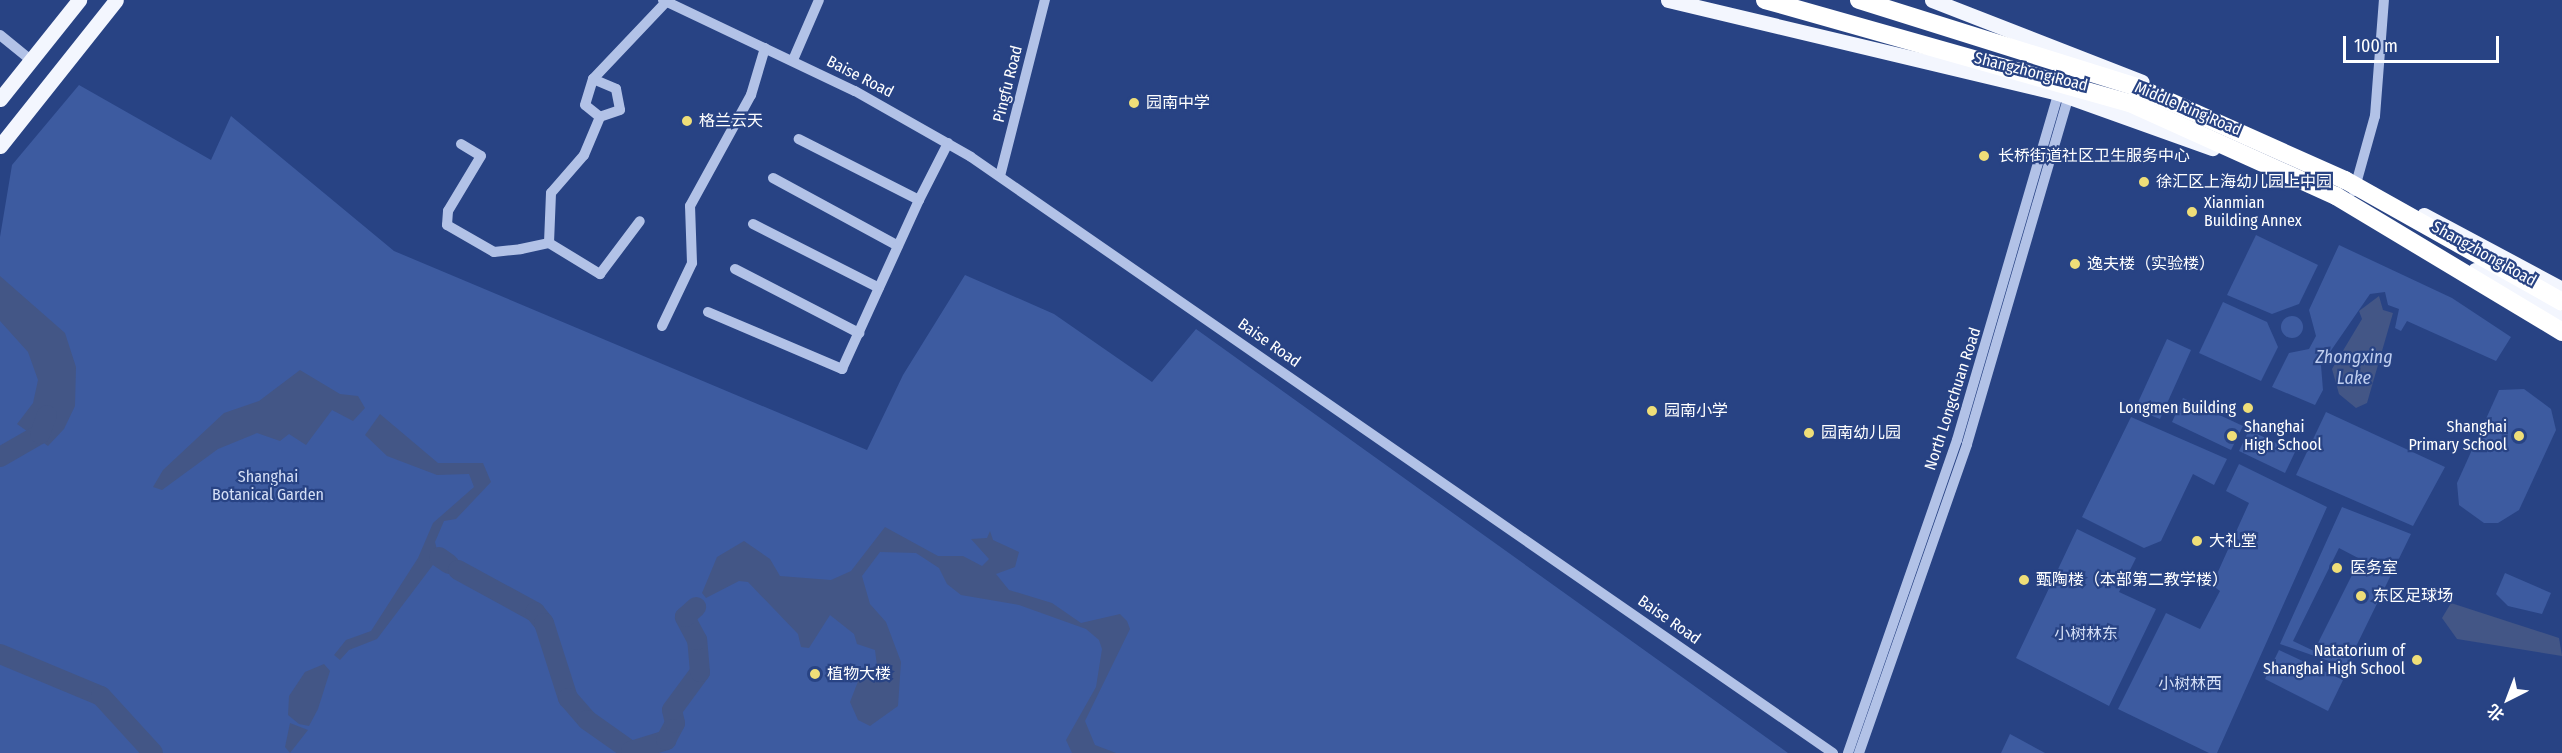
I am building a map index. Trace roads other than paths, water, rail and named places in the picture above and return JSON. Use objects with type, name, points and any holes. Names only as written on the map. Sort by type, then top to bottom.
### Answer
[{"type":"highway","name":"Middle Ring Road","points":[[1765,0],[2130,103],[2336,196],[2562,332]]},
{"type":"highway","name":"Middle Ring Road","points":[[1859,0],[2139,88],[2345,180],[2562,302]]},
{"type":"main road","points":[[0,99],[79,0]]},
{"type":"main road","points":[[0,146],[116,0]]},
{"type":"main road","name":"Shangzhong Road","points":[[1668,0],[2063,95],[2326,186],[2562,319]]},
{"type":"main road","name":"Shangzhong Road","points":[[1932,0],[2077,52],[2358,182],[2562,289]]},
{"type":"street","points":[[793,60],[819,0]]},
{"type":"street","name":"Pingfu Road","points":[[1000,176],[1045,0]]},
{"type":"street","points":[[2351,200],[2358,182],[2377,106],[2384,0]]},
{"type":"street","points":[[600,117],[585,105],[593,79],[664,1]]},
{"type":"street","name":"Baise Road","points":[[664,1],[793,60],[948,142],[1833,753]]},
{"type":"street","points":[[0,35],[32,61]]},
{"type":"street","points":[[663,326],[692,263],[690,207],[751,95],[765,48]]},
{"type":"street","name":"North Longchuan Road","points":[[1848,753],[1960,429],[2077,52]]},
{"type":"street","points":[[549,243],[551,193],[584,155],[600,117],[620,110],[616,89],[593,79]]},
{"type":"street","name":"North Longchuan Road","points":[[1859,753],[1996,353],[2063,95]]},
{"type":"street","points":[[799,140],[919,200]]},
{"type":"street","points":[[708,312],[842,369],[948,142]]},
{"type":"street","points":[[461,144],[481,156],[448,211],[447,225],[494,252],[549,243],[600,274],[640,220]]},
{"type":"street","points":[[773,178],[898,246]]},
{"type":"street","points":[[753,224],[879,288]]},
{"type":"street","points":[[735,269],[859,333]]},
{"type":"water","points":[[0,276],[65,333],[76,367],[75,406],[64,429],[48,446],[17,424],[33,403],[38,380],[28,352],[0,321]]},
{"type":"water","name":"Zhongxing Lake","points":[[2379,296],[2383,310],[2393,313],[2367,403],[2356,408],[2339,394],[2332,369],[2362,319],[2359,311]]},
{"type":"water","points":[[300,370],[340,394],[358,396],[365,408],[353,421],[332,410],[306,445],[289,434],[280,441],[257,433],[218,449],[162,490],[153,487],[163,470],[224,413],[259,401]]},
{"type":"water","points":[[380,414],[438,463],[483,463],[491,482],[456,519],[444,521],[435,542],[439,557],[377,639],[349,650],[340,660],[334,655],[346,640],[371,631],[418,558],[433,523],[474,487],[469,474],[437,475],[387,456],[365,435]]},
{"type":"water","points":[[885,527],[938,556],[963,556],[982,566],[989,559],[971,539],[987,538],[990,531],[993,540],[1019,552],[1015,567],[996,574],[1009,590],[1052,603],[1081,623],[1120,614],[1127,621],[1130,629],[1085,721],[1095,745],[1116,753],[1072,753],[1066,740],[1096,687],[1102,649],[1099,640],[1086,629],[1019,605],[961,595],[947,584],[939,568],[916,553],[880,552],[862,576],[870,604],[886,622],[901,662],[898,706],[870,726],[858,720],[850,702],[862,671],[877,666],[875,650],[857,644],[854,634],[830,615],[809,648],[801,647],[798,634],[748,582],[739,581],[706,598],[702,593],[717,557],[744,541],[770,559],[780,576],[831,580],[851,571]]},
{"type":"water","points":[[2451,603],[2559,638],[2562,656],[2457,639],[2442,618]]},
{"type":"water","points":[[324,664],[330,671],[318,709],[309,726],[299,724],[288,715],[289,696],[305,672]]},
{"type":"water","points":[[290,723],[308,730],[290,753],[285,747]]},
{"type":"waterway","points":[[0,457],[40,434],[47,415]]},
{"type":"waterway","points":[[439,557],[449,564]]},
{"type":"waterway","points":[[458,570],[535,612],[544,623],[568,698],[587,720],[631,751],[666,740],[675,723],[672,710],[700,672],[697,640],[685,617],[696,607]]},
{"type":"waterway","points":[[0,654],[101,696],[153,753]]},
{"type":"place","name":"园南中学","points":[[1134,103]]},
{"type":"place","name":"格兰云天","points":[[687,121]]},
{"type":"place","name":"长桥街道社区卫生服务中心","points":[[1984,156]]},
{"type":"place","name":"徐汇区上海幼儿园上中园","points":[[2144,182]]},
{"type":"place","name":"Xianmian Building Annex","points":[[2192,212]]},
{"type":"place","name":"逸夫楼（实验楼）","points":[[2075,264]]},
{"type":"place","name":"Longmen Building","points":[[2248,408]]},
{"type":"place","name":"园南小学","points":[[1652,411]]},
{"type":"place","name":"园南幼儿园","points":[[1809,433]]},
{"type":"place","name":"Shanghai High School","points":[[2232,436]]},
{"type":"place","name":"Shanghai Primary School","points":[[2519,436]]},
{"type":"place","name":"大礼堂","points":[[2197,541]]},
{"type":"place","name":"医务室","points":[[2337,568]]},
{"type":"place","name":"甄陶楼（本部第二教学楼）","points":[[2024,580]]},
{"type":"place","name":"东区足球场","points":[[2361,596]]},
{"type":"place","name":"Natatorium of Shanghai High School","points":[[2417,660]]},
{"type":"place","name":"植物大楼","points":[[815,674]]},
{"type":"park label","name":"Shanghai Botanical Garden","points":[[268,486]]},
{"type":"park label","name":"小树林东","points":[[2086,634]]},
{"type":"park label","name":"小树林西","points":[[2190,684]]}]
